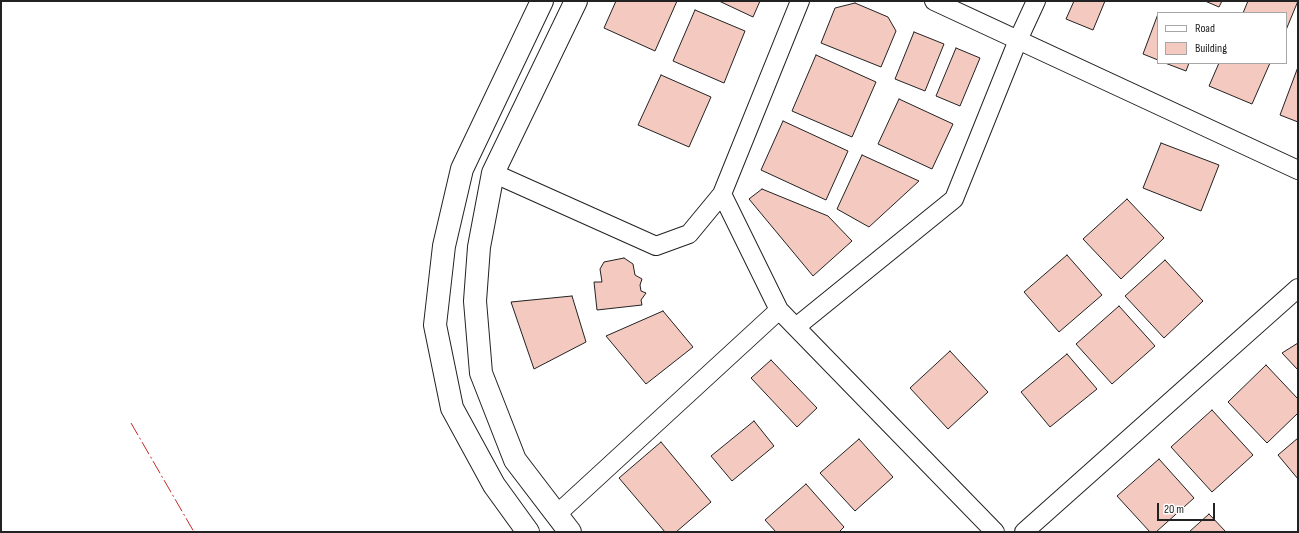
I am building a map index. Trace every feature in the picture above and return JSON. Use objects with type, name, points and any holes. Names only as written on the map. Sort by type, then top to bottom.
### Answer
[{"type":"main road","points":[[528,532],[494,485],[452,408],[435,325],[444,246],[462,169],[542,1]]},
{"type":"main road","points":[[570,532],[515,460],[481,373],[475,301],[480,247],[493,173],[576,1]]},
{"type":"street","points":[[493,173],[656,246],[689,234],[722,194],[800,1]]},
{"type":"street","points":[[934,1],[1298,170]]},
{"type":"street","points":[[796,327],[954,199],[1018,40],[1036,1]]},
{"type":"street","points":[[722,194],[779,310],[994,532]]},
{"type":"street","points":[[1024,532],[1295,294]]},
{"type":"street","points":[[556,515],[779,310]]},
{"type":"building","points":[[616,1],[677,1],[655,51],[604,28]]},
{"type":"building","points":[[719,1],[760,1],[753,17]]},
{"type":"building","points":[[1074,1],[1105,1],[1093,30],[1066,19]]},
{"type":"building","points":[[1205,1],[1222,1],[1219,7]]},
{"type":"building","points":[[1248,1],[1298,1],[1287,28],[1287,12],[1243,12]]},
{"type":"building","points":[[855,3],[888,17],[896,31],[881,67],[821,43],[835,8]]},
{"type":"building","points":[[695,10],[745,31],[724,83],[673,61]]},
{"type":"building","points":[[1157,17],[1157,60],[1143,54]]},
{"type":"building","points":[[914,32],[944,44],[925,91],[895,79]]},
{"type":"building","points":[[956,48],[980,58],[960,106],[936,96]]},
{"type":"building","points":[[816,55],[876,82],[852,137],[792,111]]},
{"type":"building","points":[[1168,64],[1189,64],[1186,71]]},
{"type":"building","points":[[1219,64],[1270,64],[1252,104],[1209,86]]},
{"type":"building","points":[[1298,67],[1298,122],[1280,115]]},
{"type":"building","points":[[661,75],[711,97],[689,147],[638,125]]},
{"type":"building","points":[[899,99],[953,124],[932,169],[878,144]]},
{"type":"building","points":[[783,121],[848,151],[826,200],[761,170]]},
{"type":"building","points":[[1161,143],[1219,165],[1201,211],[1143,188]]},
{"type":"building","points":[[862,155],[919,181],[869,227],[837,209]]},
{"type":"building","points":[[762,189],[828,216],[852,241],[813,276],[749,199]]},
{"type":"building","points":[[1127,199],[1164,238],[1121,279],[1083,239]]},
{"type":"building","points":[[1067,255],[1102,295],[1059,332],[1024,292]]},
{"type":"building","points":[[624,258],[633,264],[635,275],[642,279],[640,285],[641,291],[646,293],[641,300],[642,305],[597,310],[594,282],[602,282],[600,269],[604,262]]},
{"type":"building","points":[[1165,260],[1203,301],[1164,338],[1125,296]]},
{"type":"building","points":[[572,296],[586,342],[534,369],[511,302]]},
{"type":"building","points":[[1119,306],[1155,346],[1112,384],[1076,344]]},
{"type":"building","points":[[663,311],[693,347],[646,384],[606,336]]},
{"type":"building","points":[[1298,343],[1298,370],[1282,353]]},
{"type":"building","points":[[950,351],[988,392],[948,429],[910,388]]},
{"type":"building","points":[[1067,354],[1097,389],[1050,427],[1021,392]]},
{"type":"building","points":[[771,360],[817,408],[797,427],[751,378]]},
{"type":"building","points":[[1266,365],[1298,399],[1298,413],[1267,443],[1228,402]]},
{"type":"building","points":[[1212,410],[1253,455],[1212,492],[1171,447]]},
{"type":"building","points":[[754,421],[774,446],[732,481],[711,456]]},
{"type":"building","points":[[1298,438],[1298,479],[1278,455]]},
{"type":"building","points":[[859,439],[893,477],[855,511],[820,473]]},
{"type":"building","points":[[661,442],[711,502],[676,532],[665,532],[619,478]]},
{"type":"building","points":[[1159,459],[1194,498],[1156,532],[1150,532],[1117,496]]},
{"type":"building","points":[[806,484],[844,527],[839,532],[776,532],[765,520]]},
{"type":"building","points":[[1209,514],[1226,532],[1189,532]]},
{"type":"power","points":[[131,423],[194,532]]}]
